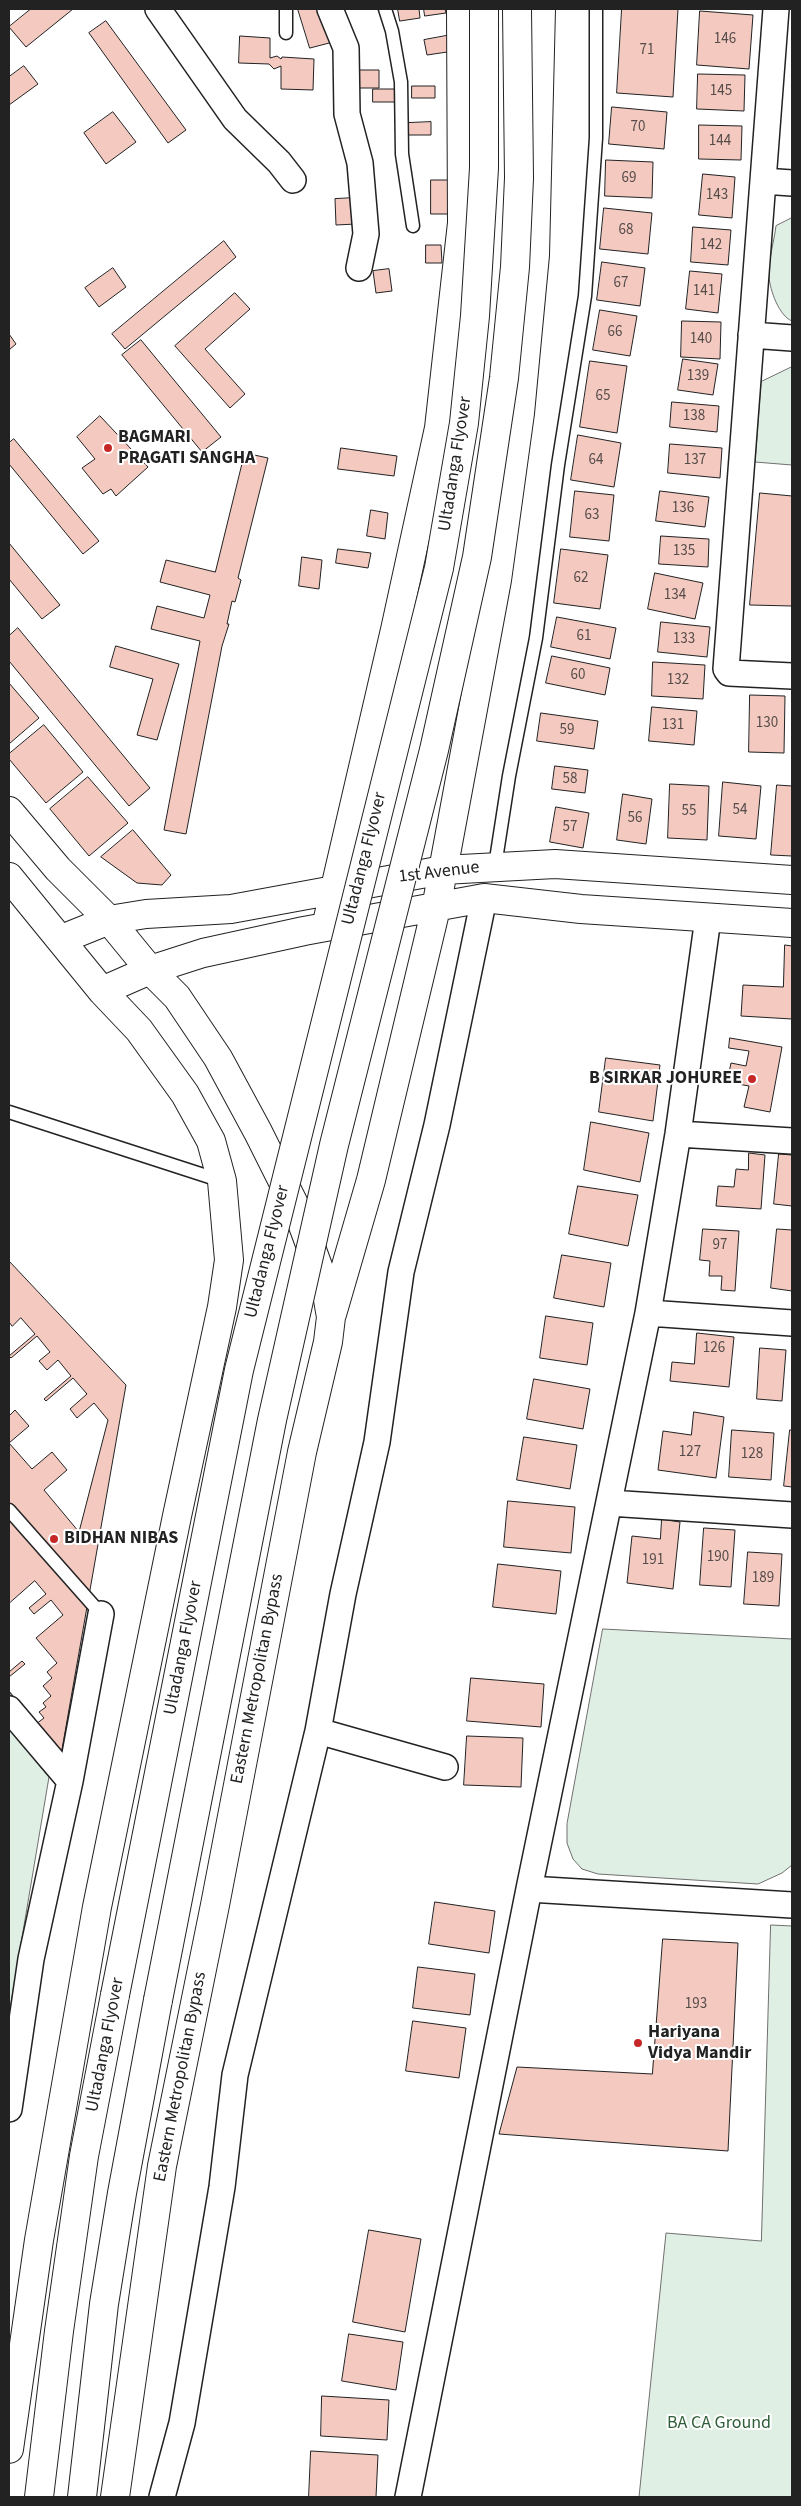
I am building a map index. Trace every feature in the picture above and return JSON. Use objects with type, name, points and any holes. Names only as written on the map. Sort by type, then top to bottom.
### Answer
[{"type":"main road","points":[[326,928],[395,630],[438,428],[462,223],[461,9]]},
{"type":"main road","name":"Ultadanga Flyover","points":[[39,2497],[59,2331],[84,2156],[239,1370],[439,568],[464,424],[475,316],[484,168],[484,9]]},
{"type":"main road","name":"Ultadanga Flyover","points":[[82,2497],[104,2304],[122,2192],[272,1420],[334,1145],[434,750],[477,557],[504,378],[515,268],[519,178],[517,9]]},
{"type":"main road","points":[[331,1318],[371,1180],[436,908],[497,580],[520,414],[534,256],[541,9]]},
{"type":"main road","name":"Eastern Metropolitan Bypass","points":[[9,811],[58,869],[109,920],[150,970],[177,997],[218,1058],[298,1212],[326,1288],[331,1318],[328,1342],[302,1452],[213,1915],[162,2166],[115,2497]]},
{"type":"main road","name":"1st Avenue","points":[[62,939],[109,920],[146,914],[231,909],[443,870],[555,864],[792,880]]},
{"type":"main road","points":[[9,877],[62,939],[102,991],[139,1030],[185,1094],[211,1141],[222,1181],[229,1260],[222,1307],[176,1516],[97,1907],[39,2240],[9,2449]]},
{"type":"main road","points":[[102,991],[150,970],[203,954],[484,898],[581,909],[792,923]]},
{"type":"street","points":[[158,9],[235,119],[279,162],[293,180]]},
{"type":"street","points":[[330,9],[346,48],[347,114],[360,163],[366,234],[359,268]]},
{"type":"street","points":[[776,9],[726,668],[729,673],[792,676]]},
{"type":"street","points":[[763,181],[792,183]]},
{"type":"street","points":[[751,335],[792,338]]},
{"type":"street","points":[[162,2497],[182,2423],[222,2187],[235,2075],[318,1732],[344,1594],[377,1442],[401,1272],[437,1125],[484,898]]},
{"type":"street","points":[[408,2497],[529,1889],[648,1313],[678,1134],[708,918]]},
{"type":"street","points":[[678,1134],[792,1141]]},
{"type":"street","points":[[648,1313],[792,1323]]},
{"type":"street","points":[[609,1503],[792,1515]]},
{"type":"street","points":[[9,2108],[31,1959],[70,1781],[101,1614]]},
{"type":"street","points":[[9,1708],[70,1781]]},
{"type":"street","points":[[318,1732],[445,1768]]},
{"type":"street","points":[[529,1889],[792,1905]]},
{"type":"lane","points":[[286,9],[286,33]]},
{"type":"lane","points":[[385,9],[392,31],[401,82],[402,154],[413,226]]},
{"type":"lane","points":[[495,866],[509,776],[536,638],[558,465],[585,296],[596,138],[596,9]]},
{"type":"lane","points":[[9,1112],[222,1181]]},
{"type":"lane","points":[[9,1510],[101,1614]]},
{"type":"green space","points":[[792,218],[792,321],[783,314],[776,302],[769,271],[776,226]]},
{"type":"green space","points":[[792,367],[792,465],[755,462],[761,382]]},
{"type":"green space","points":[[603,1629],[792,1639],[792,1865],[782,1873],[758,1884],[598,1874],[582,1869],[573,1859],[567,1843],[567,1824]]},
{"type":"green space","points":[[9,1729],[49,1777],[9,2015]]},
{"type":"green space","name":"BA CA Ground","points":[[771,1925],[792,1926],[792,2497],[639,2497],[666,2233],[761,2241]]},
{"type":"building","points":[[31,9],[73,9],[26,47],[9,27]]},
{"type":"building","points":[[298,9],[328,9],[337,41],[310,48]]},
{"type":"building","points":[[398,9],[419,9],[420,18],[400,21]]},
{"type":"building","points":[[424,9],[445,9],[446,13],[425,16]]},
{"type":"building","points":[[622,9],[678,9],[673,97],[617,93]]},
{"type":"building","points":[[700,11],[753,15],[749,69],[697,65]]},
{"type":"building","points":[[106,21],[186,130],[168,143],[89,33]]},
{"type":"building","points":[[451,35],[454,51],[427,55],[424,40]]},
{"type":"building","points":[[240,36],[270,38],[270,58],[277,56],[281,59],[282,57],[314,59],[313,90],[281,89],[281,66],[274,69],[269,64],[239,63]]},
{"type":"building","points":[[24,66],[38,84],[9,105],[9,77]]},
{"type":"building","points":[[354,70],[379,70],[379,88],[355,88]]},
{"type":"building","points":[[698,74],[745,75],[744,111],[697,109]]},
{"type":"building","points":[[412,86],[435,86],[435,98],[412,98]]},
{"type":"building","points":[[373,89],[398,89],[398,102],[373,102]]},
{"type":"building","points":[[612,107],[667,112],[664,149],[609,144]]},
{"type":"building","points":[[113,112],[136,142],[106,164],[84,133]]},
{"type":"building","points":[[431,122],[431,135],[408,135],[408,123]]},
{"type":"building","points":[[699,125],[742,126],[741,160],[699,159]]},
{"type":"building","points":[[606,160],[653,162],[652,198],[605,196]]},
{"type":"building","points":[[703,174],[735,177],[732,218],[699,215]]},
{"type":"building","points":[[431,180],[448,180],[449,214],[431,214]]},
{"type":"building","points":[[354,198],[356,224],[336,225],[335,199]]},
{"type":"building","points":[[604,208],[652,213],[648,254],[600,249]]},
{"type":"building","points":[[693,227],[731,230],[728,265],[691,262]]},
{"type":"building","points":[[224,241],[236,257],[125,349],[112,334]]},
{"type":"building","points":[[426,245],[441,245],[442,263],[426,263]]},
{"type":"building","points":[[602,262],[645,268],[640,306],[597,300]]},
{"type":"building","points":[[113,268],[126,287],[99,307],[85,288]]},
{"type":"building","points":[[389,269],[392,291],[376,293],[373,271]]},
{"type":"building","points":[[690,271],[722,274],[718,313],[686,309]]},
{"type":"building","points":[[235,293],[250,309],[205,349],[245,394],[230,408],[175,346]]},
{"type":"building","points":[[600,310],[637,316],[630,356],[593,350]]},
{"type":"building","points":[[682,321],[721,322],[720,359],[681,357]]},
{"type":"building","points":[[9,334],[16,344],[9,350]]},
{"type":"building","points":[[141,340],[221,437],[202,452],[122,355]]},
{"type":"building","points":[[683,359],[718,364],[713,395],[678,390]]},
{"type":"building","points":[[590,361],[627,366],[617,433],[580,427]]},
{"type":"building","points":[[672,402],[719,406],[717,432],[670,427]]},
{"type":"building","name":"BAGMARI PRAGATI SANGHA","points":[[100,416],[148,467],[116,496],[111,489],[103,494],[82,468],[95,459],[77,437]]},
{"type":"building","points":[[578,435],[621,443],[614,487],[571,480]]},
{"type":"building","points":[[14,439],[99,541],[83,554],[9,464],[9,443]]},
{"type":"building","points":[[670,444],[722,448],[720,478],[668,473]]},
{"type":"building","points":[[341,448],[397,456],[394,476],[338,469]]},
{"type":"building","points":[[245,453],[268,458],[238,578],[241,580],[235,602],[232,601],[227,624],[229,624],[222,646],[186,834],[164,830],[200,641],[151,629],[157,606],[204,618],[210,595],[160,582],[166,560],[215,572]]},
{"type":"building","points":[[575,491],[614,495],[609,541],[570,537]]},
{"type":"building","points":[[660,491],[709,497],[705,527],[656,521]]},
{"type":"building","points":[[760,493],[792,496],[792,606],[750,605]]},
{"type":"building","points":[[371,510],[388,513],[385,539],[367,536]]},
{"type":"building","points":[[661,536],[709,539],[708,567],[659,564]]},
{"type":"building","points":[[9,543],[60,605],[42,619],[9,579]]},
{"type":"building","points":[[338,549],[371,553],[368,568],[336,563]]},
{"type":"building","points":[[561,549],[608,555],[600,609],[554,603]]},
{"type":"building","points":[[302,557],[322,560],[319,589],[299,586]]},
{"type":"building","points":[[655,573],[703,583],[695,619],[648,609]]},
{"type":"building","points":[[557,617],[616,628],[610,659],[551,647]]},
{"type":"building","points":[[661,622],[710,627],[707,657],[658,652]]},
{"type":"building","points":[[18,628],[150,788],[129,806],[9,661],[9,636]]},
{"type":"building","points":[[116,646],[179,664],[157,740],[137,735],[153,679],[110,667]]},
{"type":"building","points":[[552,656],[610,668],[605,695],[546,683]]},
{"type":"building","points":[[653,662],[705,665],[703,699],[652,696]]},
{"type":"building","points":[[9,683],[39,718],[9,744]]},
{"type":"building","points":[[750,695],[785,696],[784,753],[749,752]]},
{"type":"building","points":[[652,707],[697,711],[694,745],[649,741]]},
{"type":"building","points":[[541,713],[598,721],[594,749],[537,741]]},
{"type":"building","points":[[44,725],[83,772],[46,803],[9,759],[9,754]]},
{"type":"building","points":[[555,766],[588,770],[585,793],[552,789]]},
{"type":"building","points":[[88,777],[128,823],[89,856],[50,809]]},
{"type":"building","points":[[723,782],[761,786],[756,839],[719,836]]},
{"type":"building","points":[[670,784],[709,786],[707,840],[668,838]]},
{"type":"building","points":[[777,785],[792,786],[792,856],[771,855]]},
{"type":"building","points":[[623,794],[652,799],[646,844],[617,840]]},
{"type":"building","points":[[556,807],[589,813],[583,848],[550,842]]},
{"type":"building","points":[[133,830],[171,875],[162,885],[137,883],[101,857]]},
{"type":"building","points":[[785,945],[792,946],[792,1019],[741,1016],[743,985],[783,987]]},
{"type":"building","points":[[730,1038],[782,1047],[770,1112],[744,1107],[749,1086],[727,1082],[731,1063],[746,1066],[749,1051],[729,1048]]},
{"type":"building","points":[[606,1058],[660,1065],[653,1121],[599,1112]]},
{"type":"building","points":[[591,1122],[649,1133],[640,1182],[584,1170]]},
{"type":"building","points":[[749,1153],[765,1155],[761,1209],[716,1206],[718,1186],[734,1187],[736,1169],[748,1170]]},
{"type":"building","points":[[779,1154],[792,1155],[792,1206],[774,1204]]},
{"type":"building","points":[[578,1186],[638,1195],[628,1246],[569,1234]]},
{"type":"building","points":[[703,1229],[739,1231],[735,1291],[721,1290],[722,1276],[709,1276],[710,1261],[700,1260]]},
{"type":"building","points":[[777,1229],[792,1230],[792,1291],[771,1288]]},
{"type":"building","points":[[562,1255],[611,1263],[604,1307],[554,1298]]},
{"type":"building","name":"BIDHAN NIBAS","points":[[9,1261],[126,1385],[61,1755],[9,1692]]},
{"type":"building","points":[[546,1316],[593,1323],[587,1365],[540,1358]]},
{"type":"building","points":[[21,1318],[35,1334],[9,1356],[9,1322],[12,1326]]},
{"type":"building","points":[[697,1333],[734,1337],[729,1387],[670,1381],[672,1362],[694,1364]]},
{"type":"building","points":[[37,1336],[50,1352],[39,1361],[47,1370],[58,1360],[71,1376],[44,1399],[46,1401],[73,1378],[87,1394],[70,1409],[77,1418],[94,1403],[108,1420],[79,1532],[44,1490],[67,1470],[52,1452],[32,1469],[9,1443],[29,1426],[15,1410],[9,1416],[9,1356],[11,1358]]},
{"type":"building","points":[[760,1348],[786,1350],[782,1401],[757,1399]]},
{"type":"building","points":[[534,1379],[590,1389],[583,1429],[527,1419]]},
{"type":"building","points":[[694,1412],[724,1417],[716,1478],[658,1470],[663,1431],[691,1435]]},
{"type":"building","points":[[732,1430],[774,1433],[771,1480],[729,1477]]},
{"type":"building","points":[[790,1430],[792,1430],[792,1487],[784,1486]]},
{"type":"building","points":[[524,1437],[577,1445],[570,1489],[517,1480]]},
{"type":"building","points":[[508,1501],[575,1507],[571,1553],[504,1547]]},
{"type":"building","points":[[662,1519],[680,1522],[673,1589],[627,1583],[632,1536],[660,1539]]},
{"type":"building","points":[[704,1528],[735,1530],[731,1587],[700,1585]]},
{"type":"building","points":[[748,1552],[782,1554],[779,1606],[744,1604]]},
{"type":"building","points":[[498,1564],[561,1571],[556,1614],[493,1607]]},
{"type":"building","points":[[35,1581],[46,1594],[29,1608],[34,1614],[51,1600],[63,1615],[36,1638],[57,1663],[47,1672],[52,1678],[43,1686],[51,1696],[43,1703],[46,1707],[39,1712],[44,1718],[36,1724],[9,1691],[9,1677],[25,1664],[22,1661],[9,1672],[9,1601]]},
{"type":"building","points":[[471,1678],[544,1684],[541,1727],[467,1721]]},
{"type":"building","points":[[467,1736],[523,1738],[521,1787],[464,1785]]},
{"type":"building","points":[[435,1902],[495,1911],[489,1953],[429,1944]]},
{"type":"building","points":[[663,1939],[738,1943],[728,2151],[499,2134],[517,2067],[652,2074]]},
{"type":"building","points":[[418,1967],[475,1974],[470,2015],[413,2008]]},
{"type":"building","points":[[413,2021],[466,2028],[459,2078],[406,2071]]},
{"type":"building","points":[[369,2230],[421,2239],[405,2332],[353,2322]]},
{"type":"building","points":[[349,2334],[403,2342],[396,2390],[342,2381]]},
{"type":"building","points":[[322,2396],[389,2400],[387,2440],[321,2436]]},
{"type":"building","points":[[311,2451],[378,2455],[376,2497],[309,2497]]},
{"type":"place","name":"BAGMARI PRAGATI SANGHA","points":[[108,448]]},
{"type":"place","name":"B SIRKAR JOHUREE","points":[[752,1079]]},
{"type":"place","name":"BIDHAN NIBAS","points":[[54,1539]]},
{"type":"place","name":"Hariyana Vidya Mandir","points":[[638,2043]]}]
